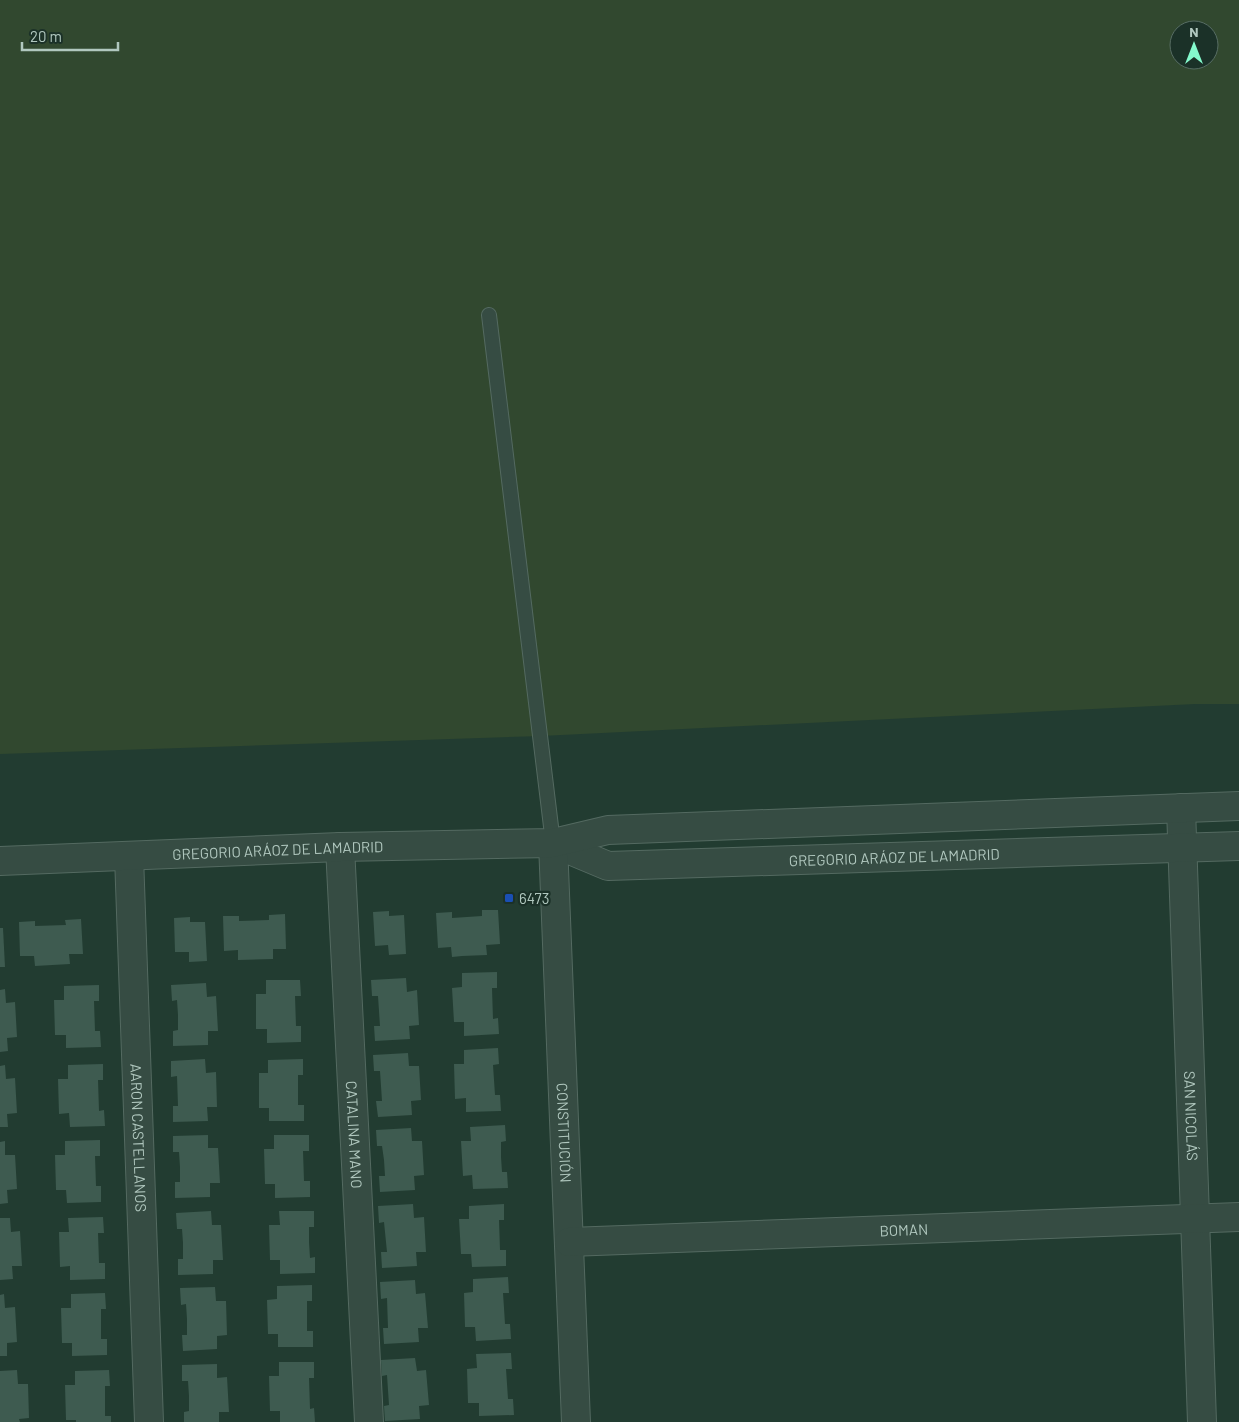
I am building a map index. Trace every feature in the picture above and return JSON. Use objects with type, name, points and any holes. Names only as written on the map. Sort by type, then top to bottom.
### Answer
[{"type":"street","name":"GREGORIO ARÁOZ DE LAMADRID","points":[[0,861],[340,847],[554,843],[608,830],[1239,806]]},
{"type":"street","name":"SAN NICOLÁS","points":[[1181,808],[1202,1422]]},
{"type":"street","name":"GREGORIO ARÁOZ DE LAMADRID","points":[[554,843],[608,866],[1239,846]]},
{"type":"street","name":"CONSTITUCIÓN","points":[[554,843],[576,1422]]},
{"type":"street","name":"CATALINA MANO","points":[[340,847],[368,1422]]},
{"type":"street","name":"AARON CASTELLANOS","points":[[129,856],[149,1422]]},
{"type":"street","name":"BOMAN","points":[[569,1242],[1239,1216]]},
{"type":"lane","points":[[489,315],[554,843]]},
{"type":"green space","points":[[0,0],[1239,0],[1239,704],[1195,704],[541,736],[0,754]]},
{"type":"building","points":[[482,910],[498,910],[500,944],[486,945],[487,955],[452,957],[451,947],[438,948],[436,913],[452,912],[452,918],[482,916]]},
{"type":"building","points":[[389,911],[389,916],[404,915],[406,954],[389,955],[388,945],[375,946],[373,912]]},
{"type":"building","points":[[285,914],[286,949],[273,949],[273,959],[238,960],[238,950],[224,951],[223,916],[239,916],[239,921],[269,920],[269,915]]},
{"type":"building","points":[[190,917],[190,922],[205,922],[207,961],[189,962],[189,952],[175,952],[174,918]]},
{"type":"building","points":[[81,919],[83,954],[69,954],[70,964],[35,966],[34,956],[20,956],[19,922],[35,921],[35,926],[66,925],[65,920]]},
{"type":"building","points":[[0,928],[3,928],[5,967],[0,967]]},
{"type":"building","points":[[497,972],[497,988],[492,988],[493,1019],[498,1018],[499,1034],[464,1036],[464,1022],[454,1022],[452,988],[462,987],[462,973]]},
{"type":"building","points":[[406,978],[407,992],[417,990],[419,1025],[409,1026],[410,1039],[375,1041],[374,1026],[380,1026],[378,996],[372,996],[371,980]]},
{"type":"building","points":[[266,980],[300,980],[301,996],[295,996],[296,1026],[301,1026],[301,1042],[267,1043],[267,1029],[256,1029],[256,994],[266,994]]},
{"type":"building","points":[[206,983],[207,997],[216,996],[218,1031],[208,1031],[208,1045],[173,1046],[173,1031],[178,1030],[178,1015],[177,1000],[172,1001],[171,985]]},
{"type":"building","points":[[99,985],[99,1001],[94,1001],[95,1031],[100,1031],[101,1047],[66,1048],[66,1035],[55,1035],[54,1000],[64,1000],[64,986]]},
{"type":"building","points":[[5,989],[6,1003],[15,1002],[17,1037],[7,1038],[8,1051],[0,1052],[0,990]]},
{"type":"building","points":[[498,1048],[499,1064],[493,1065],[495,1095],[500,1095],[501,1111],[466,1112],[466,1098],[455,1099],[454,1064],[464,1064],[464,1050]]},
{"type":"building","points":[[408,1053],[409,1066],[419,1066],[421,1100],[411,1101],[412,1115],[378,1117],[376,1101],[382,1101],[380,1071],[374,1071],[373,1055]]},
{"type":"building","points":[[205,1059],[206,1073],[216,1072],[217,1107],[207,1107],[208,1121],[173,1122],[173,1106],[178,1106],[177,1076],[171,1077],[171,1061]]},
{"type":"building","points":[[303,1059],[303,1075],[298,1075],[298,1105],[304,1105],[304,1121],[269,1121],[269,1108],[259,1108],[259,1073],[268,1073],[268,1060]]},
{"type":"building","points":[[103,1064],[103,1080],[98,1080],[99,1111],[104,1110],[105,1126],[70,1127],[69,1113],[59,1114],[58,1079],[68,1079],[68,1065]]},
{"type":"building","points":[[5,1065],[6,1079],[15,1078],[17,1113],[7,1114],[8,1127],[0,1127],[0,1066]]},
{"type":"building","points":[[505,1125],[506,1141],[501,1142],[501,1157],[502,1172],[507,1172],[508,1188],[473,1189],[472,1175],[463,1176],[461,1141],[471,1141],[470,1127]]},
{"type":"building","points":[[411,1128],[412,1141],[422,1141],[424,1175],[414,1176],[415,1190],[380,1192],[379,1176],[385,1176],[384,1160],[382,1146],[377,1146],[376,1130]]},
{"type":"building","points":[[208,1135],[208,1148],[218,1148],[220,1183],[210,1183],[210,1197],[175,1198],[175,1182],[180,1182],[180,1167],[179,1152],[173,1152],[173,1136]]},
{"type":"building","points":[[274,1135],[309,1135],[309,1151],[303,1151],[304,1181],[310,1181],[310,1197],[275,1198],[275,1184],[265,1184],[264,1149],[274,1149]]},
{"type":"building","points":[[100,1140],[100,1156],[95,1156],[96,1186],[101,1186],[101,1202],[67,1203],[66,1190],[56,1190],[55,1155],[65,1155],[65,1141]]},
{"type":"building","points":[[5,1141],[5,1155],[15,1155],[17,1189],[7,1190],[8,1203],[0,1204],[0,1142]]},
{"type":"building","points":[[413,1204],[414,1218],[424,1217],[426,1252],[416,1252],[417,1266],[382,1268],[381,1252],[387,1252],[384,1222],[379,1223],[378,1206]]},
{"type":"building","points":[[504,1204],[504,1220],[499,1220],[500,1250],[506,1250],[506,1266],[472,1267],[471,1254],[461,1254],[459,1219],[469,1219],[469,1206]]},
{"type":"building","points":[[211,1211],[212,1225],[221,1225],[223,1260],[213,1260],[213,1274],[178,1275],[178,1259],[183,1259],[183,1243],[182,1229],[177,1229],[176,1213]]},
{"type":"building","points":[[279,1211],[314,1211],[314,1227],[309,1227],[309,1242],[310,1258],[315,1257],[315,1273],[280,1274],[280,1260],[270,1260],[269,1225],[280,1225]]},
{"type":"building","points":[[103,1217],[104,1233],[98,1233],[99,1263],[105,1263],[105,1279],[70,1280],[70,1266],[60,1267],[59,1232],[69,1232],[68,1218]]},
{"type":"building","points":[[0,1218],[10,1218],[11,1232],[20,1231],[22,1266],[12,1266],[13,1279],[0,1280]]},
{"type":"building","points":[[508,1277],[509,1293],[503,1293],[505,1324],[510,1324],[511,1339],[476,1341],[475,1327],[465,1327],[464,1293],[473,1292],[473,1279]]},
{"type":"building","points":[[415,1280],[416,1294],[425,1293],[428,1328],[418,1328],[419,1342],[384,1344],[383,1328],[388,1328],[387,1298],[381,1299],[380,1282]]},
{"type":"building","points":[[312,1285],[312,1301],[307,1301],[307,1331],[313,1331],[313,1347],[278,1347],[278,1334],[268,1334],[267,1300],[277,1299],[277,1286]]},
{"type":"building","points":[[215,1287],[216,1301],[226,1301],[227,1335],[217,1336],[217,1349],[183,1351],[182,1335],[187,1335],[187,1319],[186,1304],[181,1305],[180,1288]]},
{"type":"building","points":[[105,1293],[106,1309],[101,1309],[101,1339],[107,1339],[107,1355],[72,1356],[72,1343],[62,1343],[61,1308],[71,1308],[71,1294]]},
{"type":"building","points":[[4,1294],[5,1308],[15,1307],[17,1342],[7,1343],[7,1356],[0,1356],[0,1295]]},
{"type":"building","points":[[511,1353],[512,1369],[506,1369],[508,1399],[513,1399],[514,1415],[479,1416],[479,1403],[468,1403],[467,1369],[477,1368],[476,1354]]},
{"type":"building","points":[[415,1358],[417,1371],[426,1370],[429,1405],[419,1406],[420,1419],[385,1421],[384,1406],[389,1405],[387,1375],[382,1376],[381,1360]]},
{"type":"building","points":[[279,1362],[314,1362],[314,1378],[309,1378],[310,1409],[314,1408],[315,1422],[280,1422],[280,1411],[270,1411],[269,1376],[279,1376]]},
{"type":"building","points":[[217,1364],[217,1378],[227,1377],[229,1412],[219,1412],[219,1422],[184,1422],[184,1412],[189,1411],[189,1396],[188,1381],[182,1381],[182,1365]]},
{"type":"building","points":[[17,1370],[18,1384],[28,1384],[29,1418],[19,1419],[20,1422],[0,1422],[0,1371]]},
{"type":"building","points":[[109,1370],[110,1386],[105,1386],[105,1416],[111,1416],[111,1422],[76,1422],[76,1420],[66,1420],[65,1385],[75,1385],[75,1371]]},
{"type":"place","name":"6473","points":[[509,898]]}]
